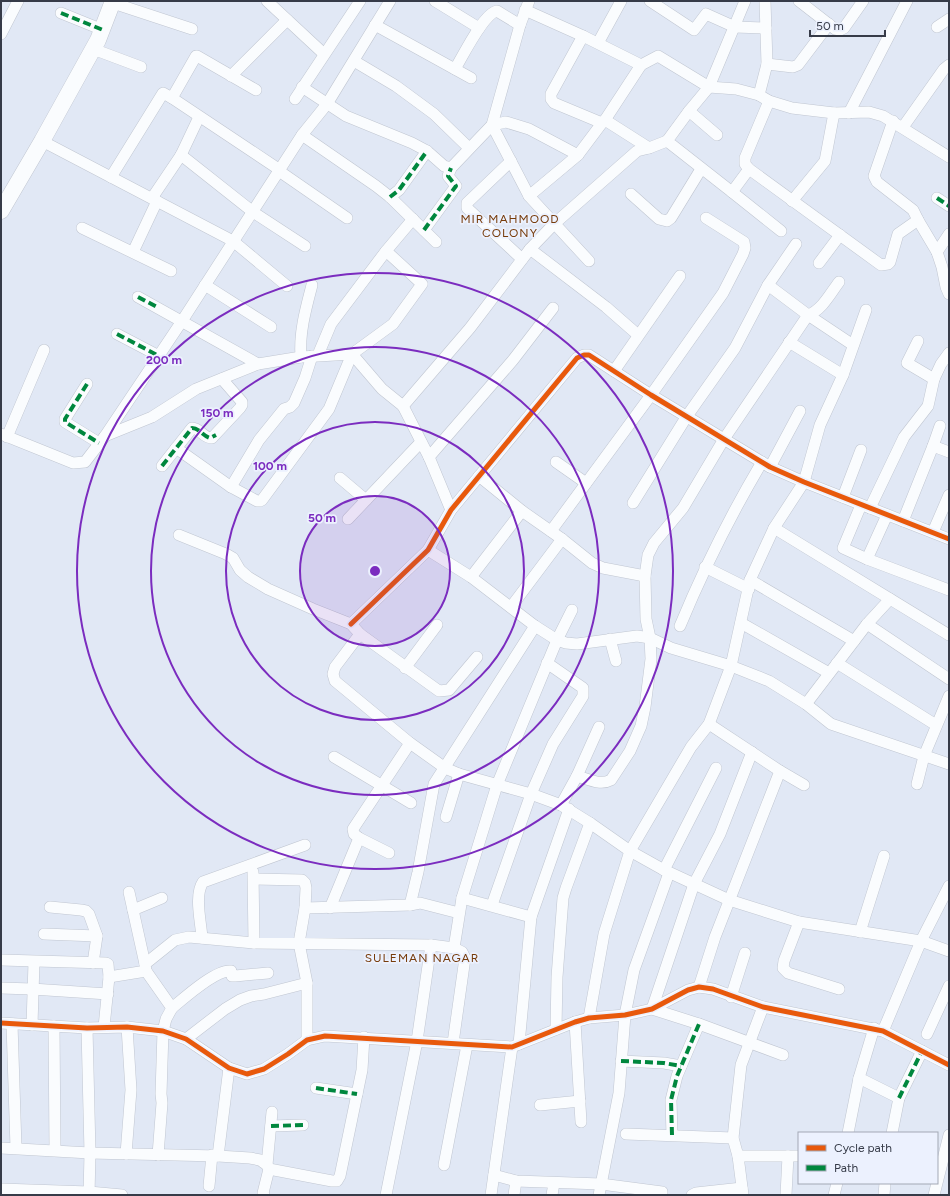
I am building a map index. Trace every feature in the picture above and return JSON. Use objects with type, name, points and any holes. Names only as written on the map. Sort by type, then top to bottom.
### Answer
[{"type":"main road","points":[[1,211],[42,141],[103,30],[113,2]]},
{"type":"street","points":[[1,34],[18,1]]},
{"type":"street","points":[[268,1],[324,54]]},
{"type":"street","points":[[295,99],[360,1]]},
{"type":"street","points":[[44,350],[4,436],[73,463],[85,462],[102,440],[159,356],[302,135],[327,104],[390,1]]},
{"type":"street","points":[[435,1],[479,28]]},
{"type":"street","points":[[598,43],[621,1]]},
{"type":"street","points":[[650,1],[694,30],[706,14],[735,27],[766,28]]},
{"type":"street","points":[[403,406],[470,328],[522,259],[554,224],[637,151],[667,141],[709,87],[745,1]]},
{"type":"street","points":[[759,95],[767,64],[765,1]]},
{"type":"street","points":[[799,1],[835,29],[840,30],[844,28],[863,1]]},
{"type":"street","points":[[848,113],[907,1]]},
{"type":"street","points":[[113,2],[192,29]]},
{"type":"street","points":[[424,230],[456,186],[448,176],[451,168],[492,125],[527,5],[583,36],[641,65]]},
{"type":"street","points":[[455,69],[489,14],[497,11],[520,25]]},
{"type":"street","points":[[61,13],[103,30]]},
{"type":"street","points":[[937,27],[949,19]]},
{"type":"street","points":[[231,76],[287,20]]},
{"type":"street","points":[[767,64],[793,67],[798,65],[829,24]]},
{"type":"street","points":[[375,26],[471,78]]},
{"type":"street","points":[[583,36],[551,94],[551,99],[554,103],[603,121],[649,148]]},
{"type":"street","points":[[93,48],[141,67]]},
{"type":"street","points":[[172,98],[196,56],[199,56],[256,90]]},
{"type":"street","points":[[529,196],[578,155],[641,65],[658,56],[709,87],[736,89],[759,95],[770,101],[792,108],[834,113],[869,112],[883,116],[949,157]]},
{"type":"street","points":[[354,61],[396,86],[434,114],[469,148]]},
{"type":"street","points":[[949,65],[898,124],[874,176],[877,182],[911,206],[937,252],[949,294]]},
{"type":"street","points":[[302,87],[346,116],[412,142],[427,151],[444,166],[451,168]]},
{"type":"street","points":[[111,177],[161,94],[164,93],[279,170],[347,218]]},
{"type":"street","points":[[770,101],[745,158],[745,164],[748,169],[881,265],[888,264],[890,262],[893,256],[898,234],[918,220]]},
{"type":"street","points":[[689,111],[717,135]]},
{"type":"street","points":[[792,200],[825,161],[834,113]]},
{"type":"street","points":[[133,252],[154,199],[181,155],[199,117]]},
{"type":"street","points":[[492,125],[506,122],[529,130],[578,155]]},
{"type":"street","points":[[492,125],[529,196],[589,261]]},
{"type":"street","points":[[302,135],[390,197],[436,242]]},
{"type":"street","points":[[42,141],[233,241],[287,286]]},
{"type":"street","points":[[667,141],[781,231]]},
{"type":"street","points":[[390,197],[399,190],[427,151]]},
{"type":"street","points":[[181,155],[253,212],[305,246]]},
{"type":"street","points":[[511,161],[467,203],[467,208],[522,259]]},
{"type":"street","points":[[631,194],[659,219],[667,221],[671,218],[701,169]]},
{"type":"street","points":[[732,192],[748,169]]},
{"type":"street","points":[[937,198],[949,206]]},
{"type":"street","points":[[551,531],[651,395],[723,293],[743,254],[745,248],[744,242],[706,218]]},
{"type":"street","points":[[231,487],[259,440],[284,409],[290,407],[294,403],[305,378],[310,356],[331,324],[386,251],[414,219]]},
{"type":"street","points":[[82,228],[171,271]]},
{"type":"street","points":[[937,252],[949,234]]},
{"type":"street","points":[[819,263],[840,235]]},
{"type":"street","points":[[633,503],[687,416],[735,348],[768,285],[796,244]]},
{"type":"street","points":[[530,250],[606,307],[638,335]]},
{"type":"street","points":[[176,448],[231,487],[257,500],[262,500],[329,409],[352,354],[393,324],[422,284],[386,251]]},
{"type":"street","points":[[614,371],[680,276]]},
{"type":"street","points":[[577,776],[600,782],[611,780],[630,751],[641,726],[651,660],[650,638],[646,619],[645,576],[648,555],[654,543],[683,508],[724,440],[789,342],[808,316],[815,313],[839,282]]},
{"type":"street","points":[[204,285],[271,327]]},
{"type":"street","points":[[310,356],[300,344],[305,311],[312,285]]},
{"type":"street","points":[[768,285],[808,316],[853,345]]},
{"type":"street","points":[[138,297],[258,364]]},
{"type":"street","points":[[429,457],[513,360],[553,308]]},
{"type":"street","points":[[589,1018],[604,934],[630,851],[691,747],[709,724],[731,666],[742,623],[749,585],[774,528],[804,482],[820,425],[843,376],[866,310]]},
{"type":"street","points":[[117,334],[159,356]]},
{"type":"street","points":[[918,340],[907,363],[934,379]]},
{"type":"street","points":[[789,342],[843,376]]},
{"type":"street","points":[[949,352],[945,366],[934,379],[928,406],[904,437],[843,548],[867,559],[949,590]]},
{"type":"street","points":[[102,440],[152,417],[196,390],[258,364],[310,356],[352,354]]},
{"type":"street","points":[[352,354],[382,389],[403,406],[429,457],[451,510]]},
{"type":"street","points":[[351,624],[428,550],[451,510],[526,422],[577,358],[584,355],[589,355],[651,395],[766,465],[804,482],[949,539]]},
{"type":"street","points":[[162,466],[192,428],[197,429],[205,437],[212,438],[240,408],[242,402],[222,379]]},
{"type":"street","points":[[87,384],[65,419],[65,422],[102,440]]},
{"type":"street","points":[[680,626],[705,567],[735,508],[766,465],[800,411]]},
{"type":"street","points":[[903,521],[940,426]]},
{"type":"street","points":[[348,519],[421,442]]},
{"type":"street","points":[[933,446],[949,452]]},
{"type":"street","points":[[842,497],[861,450]]},
{"type":"street","points":[[556,462],[586,483]]},
{"type":"street","points":[[479,476],[522,511],[562,539],[585,558],[603,568],[645,576]]},
{"type":"street","points":[[340,478],[366,500]]},
{"type":"street","points":[[933,532],[949,495]]},
{"type":"street","points":[[471,577],[522,511]]},
{"type":"street","points":[[867,559],[887,515]]},
{"type":"street","points":[[774,528],[949,635]]},
{"type":"street","points":[[179,535],[233,558],[240,570],[248,578],[268,589],[313,610],[351,624],[360,634],[405,668],[439,691],[449,690],[477,657]]},
{"type":"street","points":[[511,608],[562,539]]},
{"type":"street","points":[[428,550],[471,577],[535,626],[557,640],[577,644],[637,636],[650,638],[671,648],[731,666],[769,681],[806,704],[831,724],[949,764]]},
{"type":"street","points":[[705,567],[749,585],[854,641]]},
{"type":"street","points":[[806,704],[867,624],[890,599]]},
{"type":"street","points":[[454,948],[462,898],[497,785],[547,663],[572,610]]},
{"type":"street","points":[[742,623],[829,673]]},
{"type":"street","points":[[867,624],[949,679]]},
{"type":"street","points":[[405,668],[437,625]]},
{"type":"street","points":[[410,905],[418,872],[434,784],[446,768],[535,626]]},
{"type":"street","points":[[360,634],[335,667],[333,674],[335,681],[410,743],[446,768],[459,774],[530,794],[565,807],[630,851],[667,872],[729,900],[799,922],[921,941],[949,951]]},
{"type":"street","points":[[610,639],[616,661]]},
{"type":"street","points":[[492,905],[530,794],[553,744],[583,696],[583,691],[580,685],[547,663]]},
{"type":"street","points":[[837,663],[936,725]]},
{"type":"street","points":[[917,784],[924,756],[949,696]]},
{"type":"street","points":[[709,724],[804,785]]},
{"type":"street","points":[[491,1195],[516,1046],[531,917],[565,807],[599,727]]},
{"type":"street","points":[[389,853],[359,838],[354,834],[353,829],[410,743]]},
{"type":"street","points":[[652,1009],[694,884],[720,834],[752,752]]},
{"type":"street","points":[[334,757],[411,803]]},
{"type":"street","points":[[600,1190],[619,1093],[625,1015],[634,970],[667,872],[716,768]]},
{"type":"street","points":[[699,987],[715,937],[780,771]]},
{"type":"street","points":[[446,817],[459,774]]},
{"type":"street","points":[[556,1029],[557,977],[563,898],[590,823]]},
{"type":"street","points":[[330,908],[359,838]]},
{"type":"street","points":[[202,938],[198,894],[200,886],[203,882],[305,845]]},
{"type":"street","points":[[860,932],[884,856]]},
{"type":"street","points":[[253,863],[254,943]]},
{"type":"street","points":[[254,879],[302,880],[306,882],[305,908],[299,943],[307,983],[307,1040]]},
{"type":"street","points":[[848,1132],[859,1078],[878,1030],[949,886]]},
{"type":"street","points":[[129,892],[146,968],[172,1008]]},
{"type":"street","points":[[133,910],[162,898]]},
{"type":"street","points":[[462,898],[492,905],[531,917]]},
{"type":"street","points":[[305,908],[410,905],[420,903],[459,913]]},
{"type":"street","points":[[50,907],[86,911],[89,914],[97,936],[94,963]]},
{"type":"street","points":[[799,922],[784,961],[783,968],[788,973],[839,989]]},
{"type":"street","points":[[44,934],[97,936]]},
{"type":"street","points":[[109,977],[146,968],[175,940],[189,937],[254,943],[431,945],[454,948],[462,952],[465,958],[453,1043]]},
{"type":"street","points":[[386,1195],[417,1041],[431,945]]},
{"type":"street","points":[[731,997],[745,953]]},
{"type":"street","points":[[1,960],[108,964],[108,994],[104,1027]]},
{"type":"street","points":[[32,1025],[34,962]]},
{"type":"street","points":[[158,1155],[162,1104],[163,1031],[172,1008],[208,979],[227,970],[231,971],[232,976],[268,973]]},
{"type":"street","points":[[186,1039],[225,1009],[240,1000],[307,983]]},
{"type":"street","points":[[927,1034],[949,986]]},
{"type":"street","points":[[16,1148],[6,1023],[87,1028],[127,1027],[163,1031],[186,1039],[229,1068],[247,1074],[264,1069],[307,1040],[326,1036],[364,1037],[468,1045],[516,1046],[556,1029],[589,1018],[625,1015],[652,1009],[688,990],[699,987],[712,989],[731,997],[763,1007],[878,1030],[949,1065]]},
{"type":"street","points":[[1,988],[108,994]]},
{"type":"street","points":[[692,1195],[696,1193],[742,1191],[738,1156],[733,1138],[741,1065],[763,1007]]},
{"type":"street","points":[[652,1009],[699,1024],[783,1055]]},
{"type":"street","points":[[575,1022],[581,1122]]},
{"type":"street","points":[[672,1135],[672,1100],[677,1076],[699,1024]]},
{"type":"street","points":[[54,1026],[55,1150]]},
{"type":"street","points":[[126,1154],[131,1090],[127,1027]]},
{"type":"street","points":[[87,1028],[90,1153],[89,1194]]},
{"type":"street","points":[[1,1148],[90,1153],[250,1158],[260,1160],[268,1167],[337,1181],[340,1176],[358,1094],[362,1070],[364,1037]]},
{"type":"street","points":[[444,1165],[468,1045]]},
{"type":"street","points":[[892,1132],[899,1098],[922,1051]]},
{"type":"street","points":[[621,1061],[664,1063],[681,1066]]},
{"type":"street","points":[[209,1186],[229,1068]]},
{"type":"street","points":[[859,1078],[899,1098]]},
{"type":"street","points":[[316,1088],[358,1094]]},
{"type":"street","points":[[540,1105],[580,1101]]},
{"type":"street","points":[[264,1195],[263,1193],[268,1167],[272,1112]]},
{"type":"street","points":[[271,1126],[303,1124]]},
{"type":"street","points":[[626,1134],[733,1138]]},
{"type":"street","points":[[938,1179],[949,1135]]},
{"type":"street","points":[[738,1156],[793,1156],[786,1195]]},
{"type":"street","points":[[494,1175],[516,1181],[554,1183],[600,1190],[662,1192],[662,1195]]},
{"type":"street","points":[[514,1195],[516,1181]]},
{"type":"street","points":[[552,1195],[554,1183]]},
{"type":"street","points":[[834,1195],[837,1184]]},
{"type":"street","points":[[884,1195],[885,1184]]},
{"type":"street","points":[[934,1195],[937,1184]]},
{"type":"street","points":[[1,1189],[53,1193],[122,1195]]},
{"type":"marked path","points":[[61,13],[103,30]]},
{"type":"marked path","points":[[390,197],[399,190],[427,151]]},
{"type":"marked path","points":[[424,230],[456,186],[448,176],[451,168]]},
{"type":"marked path","points":[[937,198],[949,206]]},
{"type":"marked path","points":[[138,297],[157,307]]},
{"type":"marked path","points":[[117,334],[159,356]]},
{"type":"marked path","points":[[87,384],[65,419],[65,422],[99,443]]},
{"type":"marked path","points":[[162,466],[192,428],[197,429],[205,436],[210,438],[216,435]]},
{"type":"marked path","points":[[672,1135],[671,1100],[677,1076],[699,1024]]},
{"type":"marked path","points":[[899,1098],[922,1051]]},
{"type":"marked path","points":[[621,1061],[664,1063],[681,1066]]},
{"type":"marked path","points":[[316,1088],[357,1094]]},
{"type":"marked path","points":[[271,1126],[303,1125]]},
{"type":"cycle path","points":[[351,624],[428,550],[451,510],[577,358],[584,355],[589,355],[651,395],[770,467],[804,482],[949,539]]},
{"type":"cycle path","points":[[1,1023],[87,1028],[127,1027],[163,1031],[186,1039],[229,1068],[247,1074],[264,1069],[307,1040],[325,1036],[512,1047],[589,1018],[625,1015],[652,1009],[688,990],[699,987],[713,989],[763,1007],[883,1031],[949,1065]]},
{"type":"district","name":"MIR MAHMOOD COLONY","points":[[510,226]]},
{"type":"district","name":"SULEMAN NAGAR","points":[[422,958]]}]
